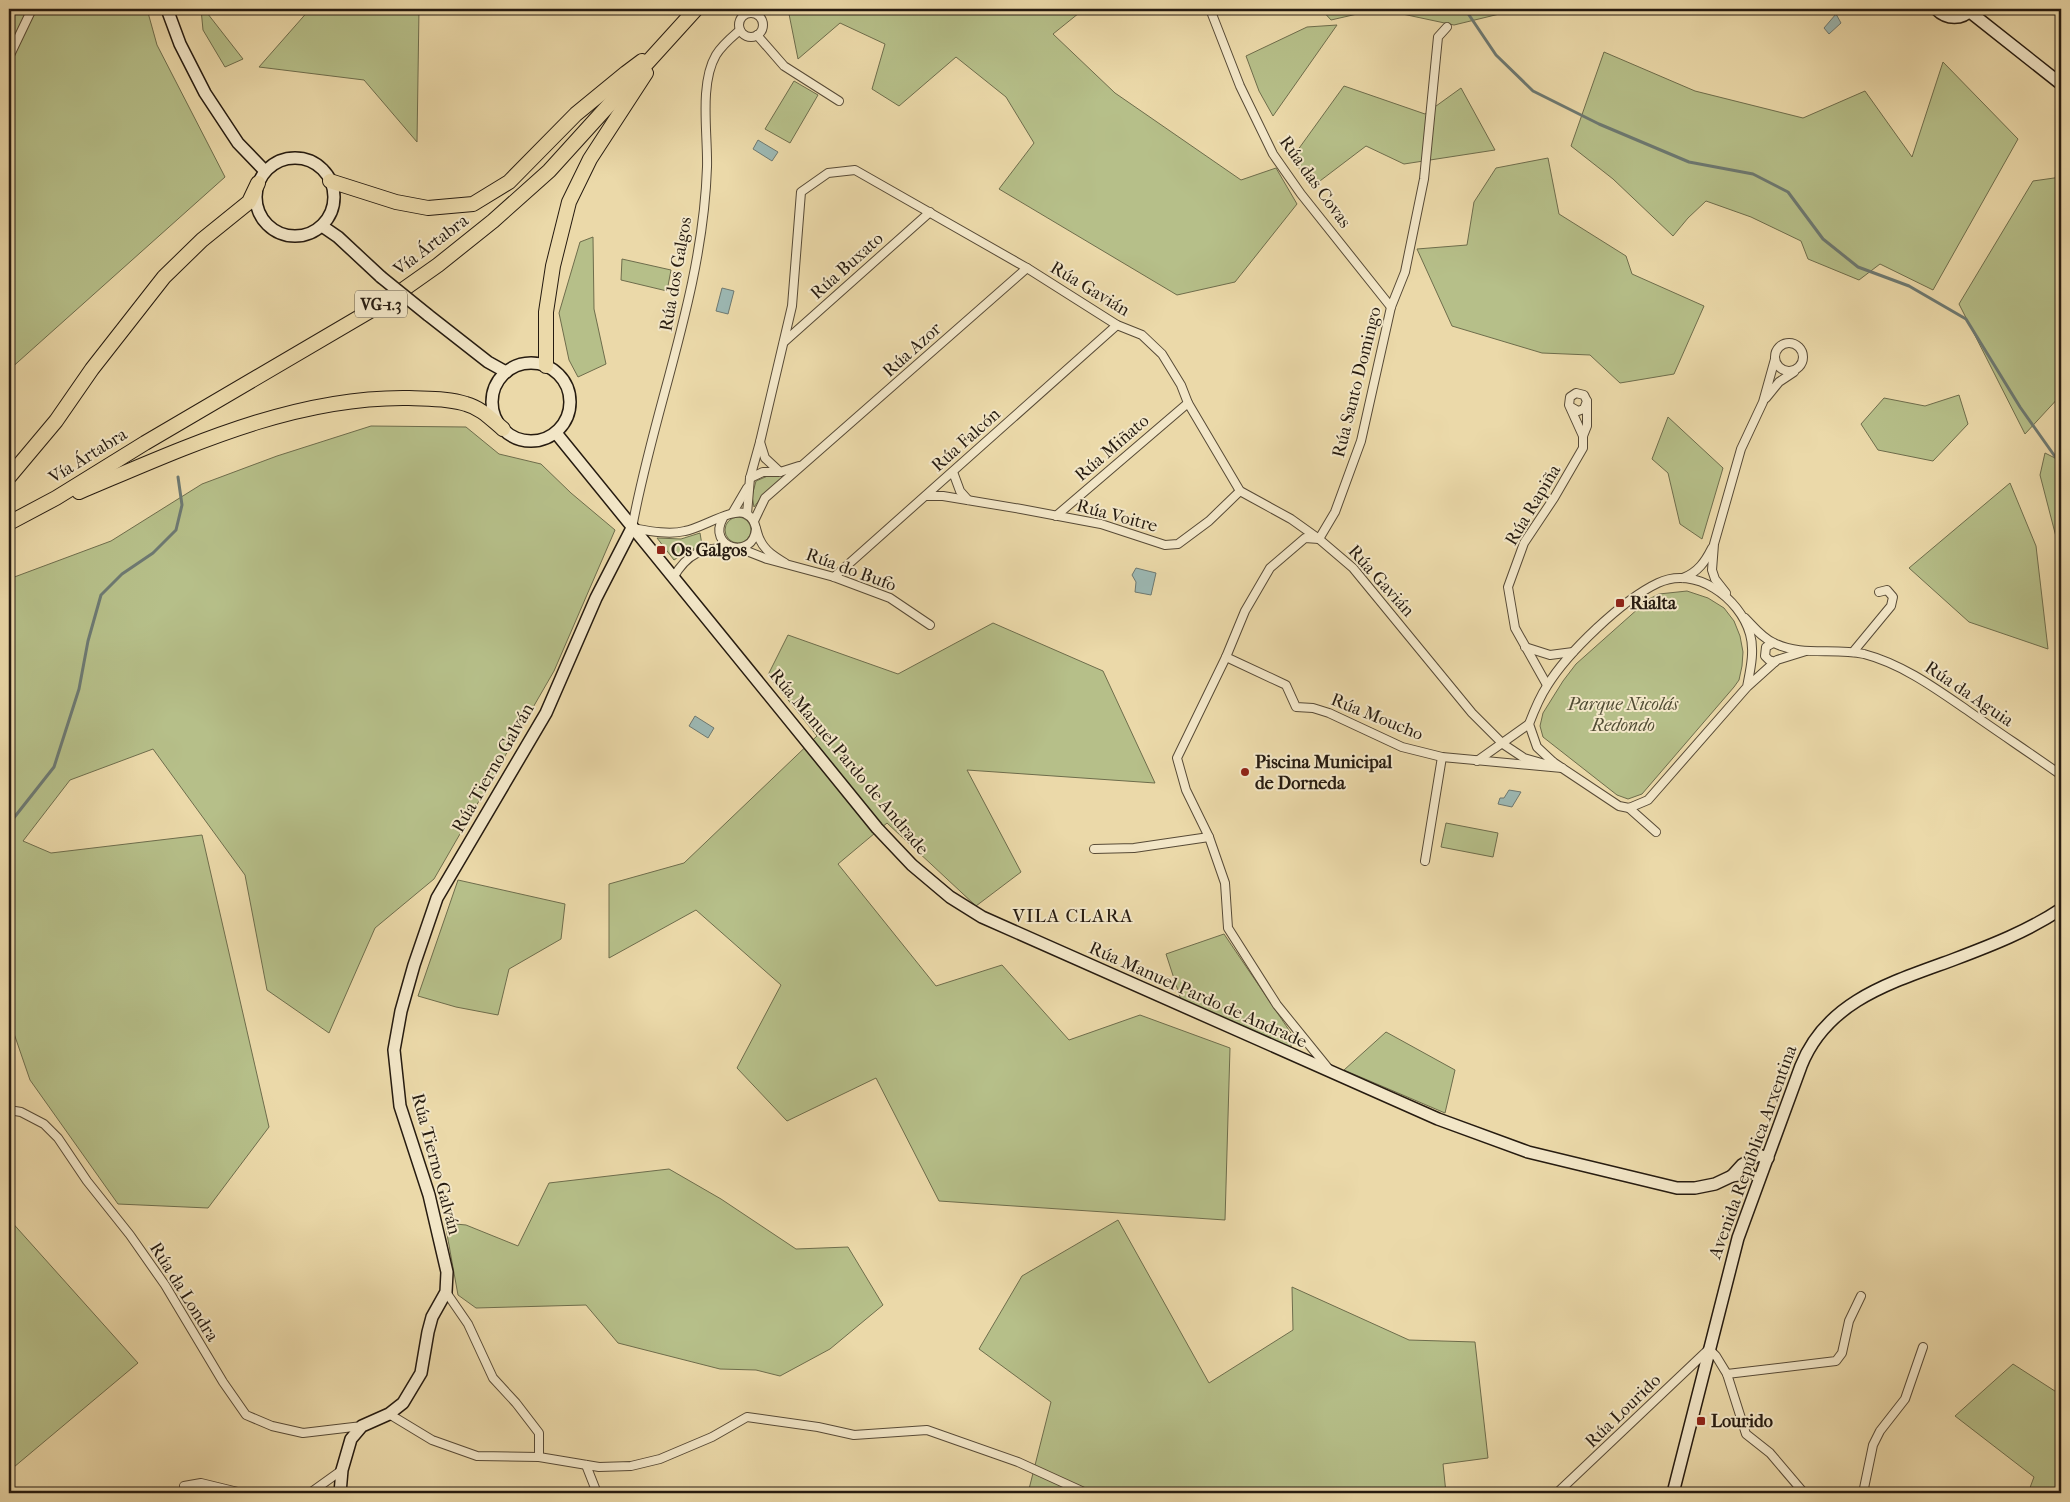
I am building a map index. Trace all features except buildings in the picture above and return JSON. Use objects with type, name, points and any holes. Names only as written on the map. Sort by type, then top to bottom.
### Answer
[{"type":"highway","name":"Vía Ártabra","points":[[9,523],[56,498],[145,443],[387,301],[438,264],[493,221],[549,171],[696,9]]},
{"type":"highway","points":[[330,181],[396,202],[428,208],[473,204],[509,182],[576,114],[626,72],[660,50]]},
{"type":"highway","points":[[546,366],[546,312],[553,266],[569,202],[590,159],[636,91],[660,50]]},
{"type":"highway","points":[[9,477],[56,421],[92,370],[164,277],[202,240],[249,202],[262,177]]},
{"type":"highway","points":[[56,498],[77,492],[197,442],[274,417],[376,398],[436,399],[466,404],[483,411],[503,429]]},
{"type":"street","points":[[9,58],[32,9]]},
{"type":"street","points":[[167,9],[180,44],[205,92],[262,177]]},
{"type":"street","name":"Rúa das Covas","points":[[1210,9],[1240,86],[1273,154],[1391,307]]},
{"type":"street","points":[[1936,9],[1950,17],[1964,16],[1971,10],[2061,84]]},
{"type":"street","points":[[741,12],[760,12],[763,26],[757,35],[747,36],[740,30],[741,12]]},
{"type":"street","name":"Rúa Santo Domingo","points":[[1319,538],[1335,512],[1361,442],[1391,307],[1405,272],[1424,179],[1438,37],[1448,27]]},
{"type":"street","name":"Rúa dos Galgos","points":[[632,528],[640,484],[676,352],[691,288],[702,221],[707,167],[705,132],[708,76],[716,55],[740,30]]},
{"type":"street","points":[[757,35],[784,66],[839,101]]},
{"type":"street","points":[[302,159],[319,166],[330,181],[334,192],[334,204],[330,216],[322,226],[311,233],[298,236],[285,235],[273,230],[263,221],[257,209],[256,196],[262,177],[282,160],[302,159]]},
{"type":"street","name":"Rúa Gavián","points":[[747,514],[749,482],[792,306],[801,192],[828,173],[855,170],[1027,268],[1117,325],[1142,335],[1162,354],[1181,385],[1188,403],[1240,491],[1291,519],[1319,538],[1353,568],[1472,713],[1502,744]]},
{"type":"street","name":"Rúa Buxato","points":[[784,342],[930,212]]},
{"type":"street","points":[[322,226],[428,315],[488,362],[506,372]]},
{"type":"street","name":"Rúa Azor","points":[[755,524],[765,498],[1027,268]]},
{"type":"street","name":"Rúa Falcón","points":[[834,577],[1117,325]]},
{"type":"street","points":[[1735,606],[1715,579],[1712,570],[1714,544],[1741,449],[1763,402],[1775,359],[1775,352],[1782,344],[1789,342],[1796,344],[1803,353],[1804,358],[1799,368],[1779,382],[1763,402]]},
{"type":"street","points":[[1775,359],[1782,370],[1793,371],[1799,368]]},
{"type":"street","points":[[525,363],[536,363],[546,366],[564,380],[569,391],[571,402],[566,419],[556,433],[546,439],[523,441],[503,429],[493,411],[492,400],[496,385],[506,372],[515,366],[525,363]]},
{"type":"street","points":[[1571,407],[1581,410],[1585,407],[1587,401],[1584,396],[1576,393],[1570,398],[1571,407],[1584,436]]},
{"type":"street","name":"Rúa Rapiña","points":[[1547,685],[1515,628],[1508,586],[1524,543],[1578,459],[1583,448],[1587,426],[1587,401]]},
{"type":"street","name":"Rúa Miñato","points":[[1056,516],[1188,403]]},
{"type":"street","name":"Rúa Manuel Pardo de Andrade","points":[[556,433],[877,828],[912,865],[950,897],[982,917],[1332,1074],[1438,1119],[1528,1152],[1677,1188],[1695,1188],[1715,1184],[1732,1176],[1750,1160]]},
{"type":"street","points":[[760,442],[765,458],[780,472]]},
{"type":"street","name":"Rúa Azor","points":[[749,482],[763,472],[780,472],[794,469],[817,454]]},
{"type":"street","points":[[953,472],[960,491],[968,500]]},
{"type":"street","name":"Rúa Gavián","points":[[733,512],[749,482]]},
{"type":"street","name":"Rúa Voitre","points":[[926,496],[968,500],[1101,524],[1165,545],[1178,544],[1210,522],[1240,491]]},
{"type":"street","points":[[632,528],[655,532],[684,532],[739,511],[747,514],[755,524],[752,540],[745,546],[735,548],[725,544],[720,536],[719,526],[723,518]]},
{"type":"street","name":"Rúa do Bufo","points":[[755,524],[760,540],[770,553],[785,563]]},
{"type":"street","name":"Rúa Tierno Galván","points":[[362,1426],[389,1414],[403,1402],[422,1372],[432,1317],[446,1292],[447,1272],[429,1195],[400,1106],[394,1050],[401,1011],[414,965],[437,898],[546,714],[596,598],[632,528]]},
{"type":"street","points":[[1319,538],[1306,538],[1270,568],[1244,611],[1226,657],[1177,758],[1186,790],[1209,837],[1225,883],[1228,928],[1277,1005],[1332,1074]]},
{"type":"street","points":[[1681,579],[1690,575],[1703,564],[1714,544]]},
{"type":"street","name":"Rúa do Bufo","points":[[673,578],[682,562],[691,555],[708,549],[735,548],[767,559],[834,577],[890,598],[930,625]]},
{"type":"street","name":"Rúa da Aguia","points":[[1528,724],[1547,685],[1573,652],[1635,596],[1659,582],[1681,579],[1715,588],[1735,606],[1758,632],[1773,643],[1806,651],[1853,652],[1878,658],[1903,670],[1929,685],[2061,775]]},
{"type":"street","points":[[1853,652],[1891,606],[1893,597],[1887,590],[1879,592]]},
{"type":"street","name":"Rúa da Aguia","points":[[1735,606],[1750,634],[1752,649],[1747,688]]},
{"type":"street","points":[[1773,643],[1766,647],[1765,656],[1775,662]]},
{"type":"street","points":[[1525,647],[1550,656],[1573,652]]},
{"type":"street","name":"Rúa da Aguia","points":[[1629,808],[1648,800],[1747,688],[1775,662],[1806,651]]},
{"type":"street","name":"Rúa Moucho","points":[[1226,657],[1286,686],[1296,707],[1313,708],[1329,713],[1402,747],[1442,757],[1562,768]]},
{"type":"street","points":[[1477,761],[1528,724],[1537,747],[1553,762],[1619,806],[1629,808],[1656,832]]},
{"type":"street","points":[[1502,744],[1524,758],[1545,764],[1553,762]]},
{"type":"street","points":[[1425,861],[1442,757]]},
{"type":"street","points":[[1094,849],[1134,848],[1209,837]]},
{"type":"street","name":"Avenida República Arxentina","points":[[1673,1493],[1755,1175],[1768,1158],[1807,1050],[1820,1031],[1832,1019],[1858,1000],[1914,973],[2010,937],[2030,928],[2061,909]]},
{"type":"street","name":"Rúa da Londra","points":[[9,1110],[22,1112],[44,1124],[58,1138],[86,1181],[130,1234],[165,1285],[223,1382],[246,1415],[272,1426],[302,1433],[362,1426]]},
{"type":"street","points":[[1755,1175],[1746,1167],[1750,1160],[1758,1155],[1768,1158]]},
{"type":"street","name":"Rúa Manuel Pardo de Andrade","points":[[1732,1176],[1755,1175]]},
{"type":"street","points":[[446,1292],[468,1324],[493,1378],[516,1403],[539,1433],[539,1457]]},
{"type":"street","points":[[1727,1374],[1836,1361],[1842,1352],[1849,1321],[1861,1296]]},
{"type":"street","points":[[1863,1493],[1873,1445],[1880,1431],[1905,1399],[1922,1347]]},
{"type":"street","points":[[1709,1349],[1716,1356],[1727,1374],[1746,1434],[1770,1453],[1804,1493]]},
{"type":"street","name":"Rúa Lourido","points":[[1557,1493],[1709,1349]]},
{"type":"street","points":[[389,1414],[432,1440],[478,1456],[539,1457],[599,1467],[630,1466],[660,1459],[712,1437],[747,1417],[818,1427],[854,1435],[926,1430],[1018,1462],[1086,1493]]},
{"type":"street","points":[[340,1493],[342,1470],[351,1439],[362,1426]]},
{"type":"street","points":[[586,1464],[597,1493]]},
{"type":"street","points":[[310,1493],[342,1470]]},
{"type":"street","points":[[184,1486],[201,1483],[242,1493]]},
{"type":"green space","points":[[9,9],[147,9],[157,45],[225,177],[9,370]]},
{"type":"green space","points":[[201,9],[204,9],[243,59],[225,67],[203,30]]},
{"type":"green space","points":[[310,9],[419,9],[417,142],[364,80],[259,67]]},
{"type":"green space","points":[[788,9],[1084,9],[1053,34],[1115,93],[1241,180],[1276,168],[1297,204],[1235,282],[1177,295],[999,189],[1034,143],[1006,97],[956,57],[899,106],[872,89],[885,44],[840,23],[798,59]]},
{"type":"green space","points":[[1321,9],[1379,9],[1331,20]]},
{"type":"green space","points":[[1379,9],[1520,9],[1454,25]]},
{"type":"green space","points":[[1337,25],[1273,116],[1259,91],[1246,56],[1307,27]]},
{"type":"green space","points":[[1604,52],[1695,91],[1803,118],[1865,91],[1912,157],[1943,62],[2018,139],[1933,290],[1880,264],[1859,280],[1808,259],[1801,241],[1751,217],[1706,201],[1673,236],[1613,179],[1571,146]]},
{"type":"green space","points":[[794,81],[818,95],[790,143],[765,129]]},
{"type":"green space","points":[[1344,86],[1425,114],[1461,88],[1495,150],[1404,164],[1366,146],[1312,187],[1292,158]]},
{"type":"green space","points":[[1548,158],[1559,214],[1626,256],[1632,274],[1704,306],[1674,374],[1620,383],[1590,355],[1542,353],[1452,326],[1417,249],[1467,245],[1474,202],[1496,168]]},
{"type":"green space","points":[[2061,177],[2061,395],[2025,434],[1959,304],[2033,181]]},
{"type":"green space","points":[[593,237],[594,309],[606,364],[578,377],[569,360],[559,313],[580,242]]},
{"type":"green space","points":[[622,259],[671,270],[667,291],[621,280]]},
{"type":"green space","points":[[1959,395],[1968,424],[1933,461],[1878,450],[1861,424],[1884,398],[1925,406]]},
{"type":"green space","points":[[1668,417],[1723,468],[1702,539],[1680,524],[1668,473],[1652,459]]},
{"type":"green space","points":[[371,426],[466,427],[499,454],[541,464],[571,493],[615,530],[554,671],[434,879],[375,928],[329,1033],[267,990],[245,875],[153,749],[70,780],[23,841],[51,853],[202,835],[269,1127],[208,1208],[118,1204],[30,1080],[9,1019],[9,579],[111,541],[202,484],[277,456]]},
{"type":"green space","points":[[2045,453],[2061,461],[2061,556],[2040,475]]},
{"type":"green space","points":[[770,475],[784,477],[764,494],[754,507],[752,496],[756,481]]},
{"type":"green space","points":[[2010,483],[2036,546],[2048,649],[1969,622],[1909,568]]},
{"type":"green space","points":[[738,517],[747,521],[751,530],[747,539],[738,543],[729,539],[725,530],[729,521]]},
{"type":"green space","points":[[700,533],[702,545],[674,560],[657,538],[681,539]]},
{"type":"green space","name":"Parque Nicolás Redondo","points":[[1687,591],[1708,598],[1724,608],[1734,621],[1740,636],[1743,652],[1739,680],[1642,794],[1628,799],[1617,795],[1543,737],[1540,726],[1543,713],[1576,664],[1649,599],[1659,594]]},
{"type":"green space","points":[[993,623],[1103,671],[1155,783],[967,770],[1021,872],[976,906],[887,823],[838,864],[936,986],[1002,965],[1069,1040],[1140,1015],[1230,1048],[1225,1220],[939,1201],[876,1078],[787,1121],[737,1068],[781,985],[696,910],[609,958],[609,884],[684,863],[817,736],[768,675],[788,635],[898,674]]},
{"type":"green space","points":[[1446,823],[1498,833],[1493,857],[1441,847]]},
{"type":"green space","points":[[458,880],[565,904],[561,939],[509,969],[498,1015],[456,1007],[418,996]]},
{"type":"green space","points":[[1224,934],[1291,1033],[1291,1049],[1181,1000],[1166,954]]},
{"type":"green space","points":[[1386,1032],[1455,1070],[1445,1113],[1344,1070]]},
{"type":"green space","points":[[669,1169],[721,1199],[796,1249],[848,1247],[883,1305],[830,1349],[780,1376],[756,1370],[720,1369],[618,1343],[586,1305],[476,1308],[458,1295],[445,1223],[466,1225],[518,1246],[549,1183]]},
{"type":"green space","points":[[9,1219],[138,1363],[14,1467],[9,1466]]},
{"type":"green space","points":[[1118,1220],[1209,1383],[1293,1330],[1292,1287],[1409,1340],[1475,1342],[1488,1458],[1443,1464],[1446,1493],[1028,1493],[1051,1402],[979,1349],[1022,1276]]},
{"type":"green space","points":[[2013,1364],[2061,1395],[2061,1493],[2028,1493],[2034,1477],[1955,1416]]},
{"type":"water","points":[[1836,14],[1841,23],[1829,34],[1824,28]]},
{"type":"water","points":[[758,140],[778,152],[772,161],[753,149]]},
{"type":"water","points":[[722,288],[734,291],[728,314],[716,311]]},
{"type":"water","points":[[1136,568],[1156,573],[1151,595],[1135,592],[1136,582],[1132,575]]},
{"type":"water","points":[[695,716],[714,728],[708,738],[689,726]]},
{"type":"water","points":[[1509,790],[1521,792],[1512,807],[1498,804],[1500,798],[1504,798]]},
{"type":"waterway","points":[[1465,9],[1496,55],[1533,91],[1599,124],[1689,162],[1753,174],[1788,192],[1823,239],[1858,267],[1909,286],[1966,319],[2020,407],[2061,465]]},
{"type":"waterway","points":[[9,824],[54,767],[79,689],[88,641],[101,595],[122,574],[153,553],[176,530],[182,505],[178,477]]},
{"type":"place","name":"Os Galgos","points":[[661,550]]},
{"type":"place","name":"Rialta","points":[[1620,603]]},
{"type":"place","name":"Piscina Municipal de Dorneda","points":[[1245,772]]},
{"type":"place","name":"Lourido","points":[[1701,1421]]},
{"type":"district","name":"VILA CLARA","points":[[1073,916]]}]
